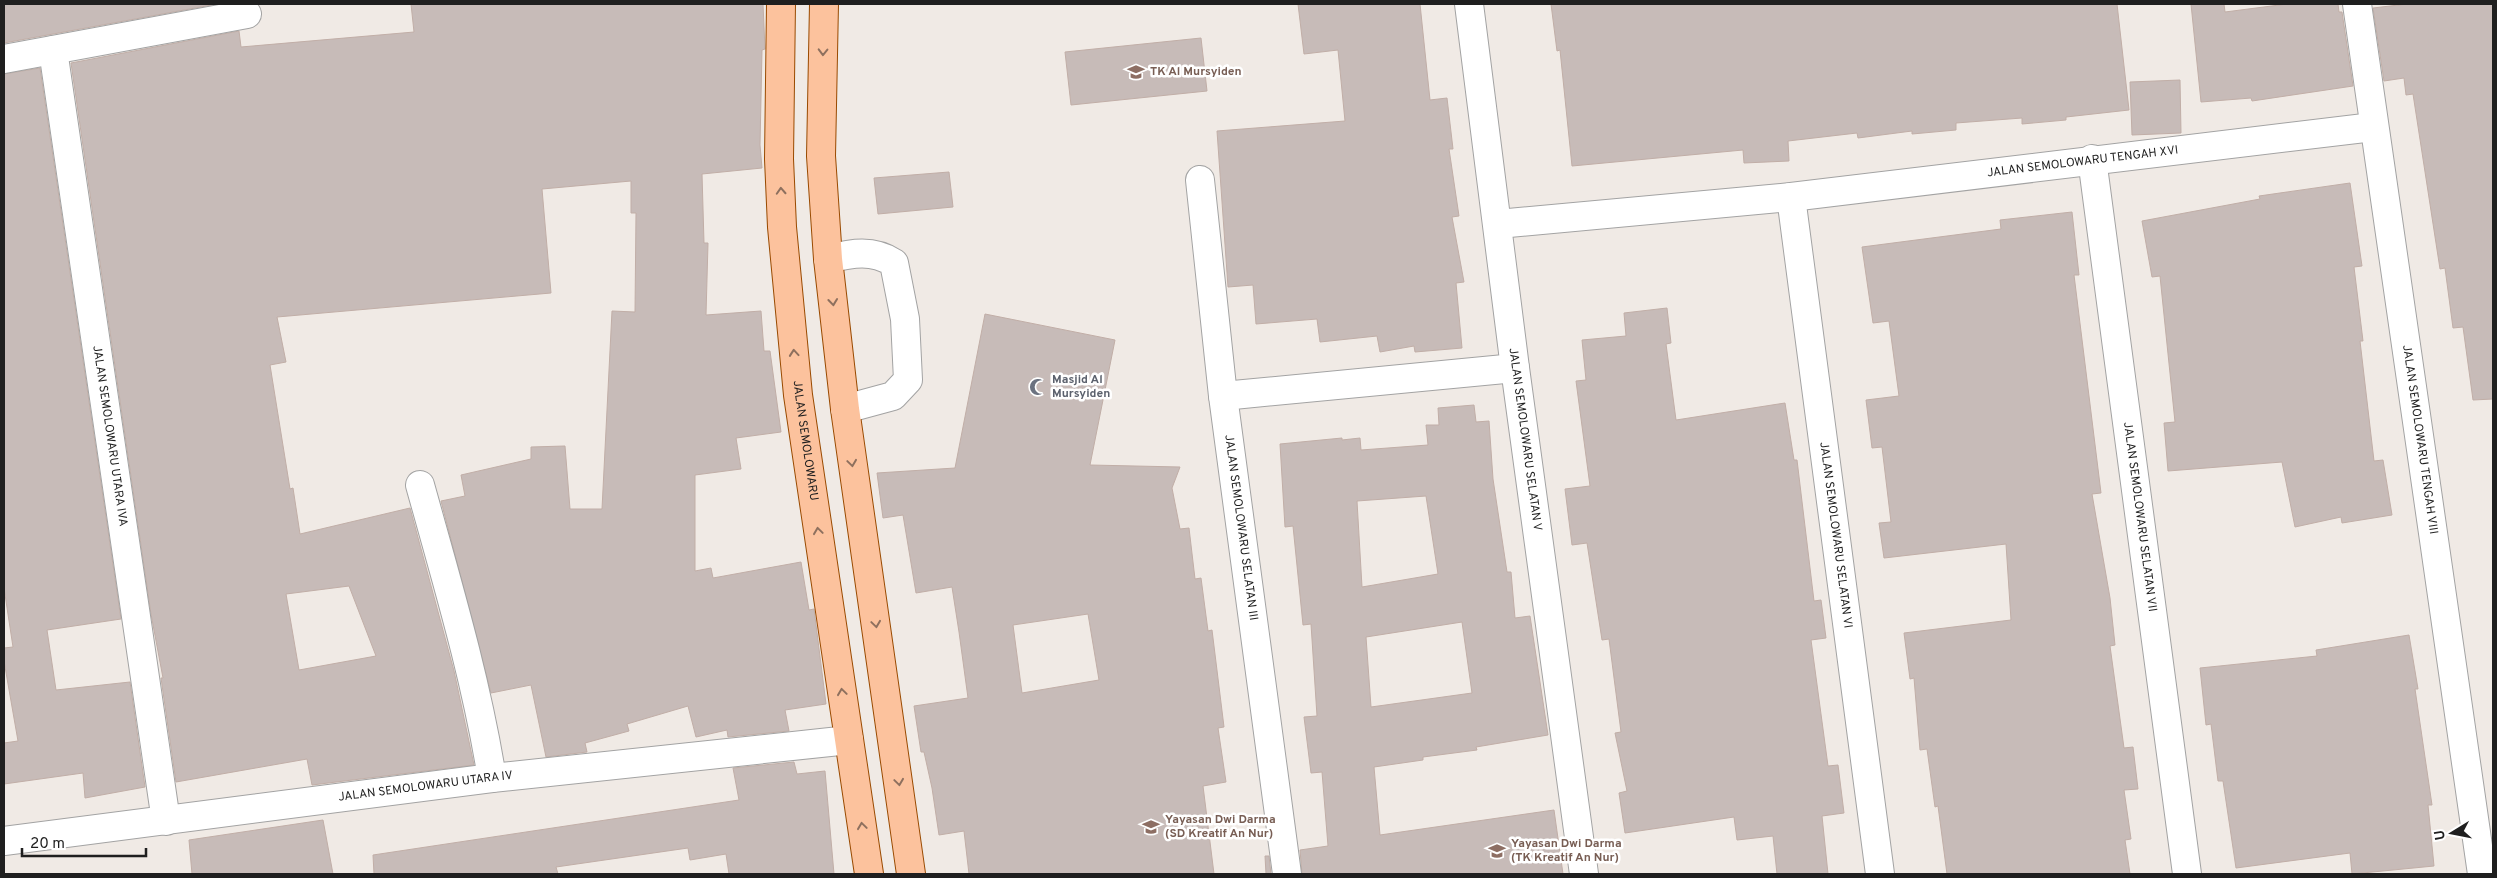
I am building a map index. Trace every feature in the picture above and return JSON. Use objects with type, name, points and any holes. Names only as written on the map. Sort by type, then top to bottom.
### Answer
[{"type":"main road","name":"JALAN SEMOLOWARU","points":[[781,4],[779,159],[782,227],[798,396],[869,874]]},
{"type":"main road","points":[[824,4],[821,156],[828,258],[844,409],[911,874]]},
{"type":"main road","points":[[779,159],[821,156]]},
{"type":"street","name":"JALAN SEMOLOWARU SELATAN V","points":[[1469,4],[1515,368],[1584,874]]},
{"type":"street","name":"JALAN SEMOLOWARU TENGAH VIII","points":[[2357,4],[2373,127],[2482,874]]},
{"type":"street","points":[[4,59],[247,14]]},
{"type":"street","name":"JALAN SEMOLOWARU UTARA IVA","points":[[53,50],[166,821]]},
{"type":"street","name":"JALAN SEMOLOWARU TENGAH XVI","points":[[1498,224],[1791,197],[2092,159],[2373,127]]},
{"type":"street","name":"JALAN SEMOLOWARU SELATAN VII","points":[[2092,159],[2187,874]]},
{"type":"street","name":"JALAN SEMOLOWARU SELATAN III","points":[[1200,180],[1223,396],[1287,874]]},
{"type":"street","name":"JALAN SEMOLOWARU SELATAN VI","points":[[1791,197],[1880,874]]},
{"type":"street","points":[[828,258],[865,252],[882,255],[894,263],[906,326],[908,380],[893,396],[844,409]]},
{"type":"street","points":[[1223,396],[1515,368]]},
{"type":"street","points":[[420,485],[468,658],[483,720],[492,778]]},
{"type":"street","name":"JALAN SEMOLOWARU UTARA IV","points":[[4,841],[492,778],[849,740]]},
{"type":"building","points":[[4,4],[217,4],[4,43]]},
{"type":"building","points":[[411,4],[763,4],[765,49],[762,50],[760,145],[762,168],[702,174],[704,243],[708,243],[706,315],[761,311],[764,351],[770,351],[781,432],[736,438],[741,469],[695,475],[695,571],[711,568],[713,578],[801,562],[809,610],[814,609],[826,704],[785,710],[789,731],[728,737],[727,730],[696,737],[688,706],[627,724],[629,731],[585,743],[587,752],[546,757],[531,685],[491,693],[441,501],[465,496],[461,475],[531,459],[531,447],[565,446],[570,509],[602,509],[612,311],[635,312],[636,213],[631,213],[631,181],[542,189],[551,293],[277,317],[286,362],[270,365],[290,489],[293,488],[300,534],[410,508],[454,671],[474,765],[312,785],[307,759],[176,782],[161,678],[163,678],[151,614],[71,63],[239,31],[241,47],[414,32]],"holes":[[[349,586],[376,656],[299,670],[286,594]]]},
{"type":"building","points":[[1298,4],[1420,4],[1430,100],[1447,98],[1453,149],[1449,149],[1459,216],[1452,217],[1464,282],[1456,283],[1462,348],[1415,352],[1414,346],[1380,352],[1377,336],[1320,342],[1317,319],[1256,324],[1253,285],[1228,287],[1217,131],[1345,121],[1338,50],[1304,54]]},
{"type":"building","points":[[1551,4],[2117,4],[2129,110],[2066,117],[2066,120],[2022,124],[2022,118],[1956,123],[1956,130],[1912,134],[1912,131],[1858,138],[1857,133],[1788,141],[1789,161],[1744,163],[1743,150],[1572,166],[1560,50],[1557,51]]},
{"type":"building","points":[[2191,4],[2224,4],[2225,12],[2287,4],[2338,4],[2339,12],[2342,12],[2353,86],[2252,101],[2251,98],[2201,102]]},
{"type":"building","points":[[2407,4],[2493,4],[2493,399],[2473,400],[2463,327],[2453,328],[2445,268],[2440,269],[2413,94],[2406,95],[2404,78],[2384,81],[2373,8]]},
{"type":"building","name":"TK Al Mursyiden","points":[[1201,38],[1207,91],[1071,105],[1065,52]]},
{"type":"building","points":[[40,68],[121,619],[47,630],[56,690],[130,682],[145,787],[85,798],[83,773],[4,784],[4,743],[18,741],[4,661],[4,648],[13,647],[4,588],[4,74]]},
{"type":"building","points":[[2180,80],[2181,133],[2132,135],[2130,82]]},
{"type":"building","points":[[949,172],[953,207],[878,214],[874,178]]},
{"type":"building","points":[[2350,183],[2362,266],[2354,267],[2363,341],[2360,341],[2374,461],[2383,460],[2392,515],[2342,523],[2341,517],[2295,527],[2282,462],[2168,471],[2164,423],[2175,422],[2160,276],[2152,277],[2142,221],[2260,199],[2259,196]]},
{"type":"building","points":[[2072,212],[2079,275],[2074,275],[2101,493],[2092,494],[2110,598],[2115,645],[2110,646],[2124,748],[2133,747],[2138,789],[2124,790],[2131,839],[2125,840],[2130,874],[1947,874],[1938,806],[1935,807],[1927,749],[1920,750],[1914,678],[1910,679],[1904,633],[2011,620],[2006,544],[1884,558],[1879,523],[1891,522],[1882,447],[1872,448],[1866,400],[1899,396],[1889,321],[1873,323],[1862,247],[2001,229],[2000,220]]},
{"type":"building","points":[[1667,308],[1671,343],[1666,344],[1676,420],[1785,403],[1794,460],[1797,460],[1814,601],[1821,600],[1826,638],[1811,640],[1828,766],[1838,765],[1844,813],[1822,816],[1828,874],[1777,874],[1773,836],[1737,840],[1734,817],[1625,833],[1619,793],[1627,791],[1615,733],[1621,732],[1609,639],[1602,640],[1587,543],[1572,545],[1565,489],[1590,486],[1576,381],[1586,380],[1582,340],[1626,336],[1624,313]]},
{"type":"building","points":[[985,314],[1115,340],[1090,465],[1180,467],[1172,488],[1180,529],[1189,528],[1195,579],[1201,578],[1208,631],[1212,630],[1224,727],[1218,728],[1226,782],[1203,786],[1214,874],[969,874],[964,831],[939,835],[932,788],[924,752],[921,752],[914,706],[968,698],[952,587],[916,593],[903,515],[883,518],[877,473],[955,468]],"holes":[[[1088,614],[1099,680],[1022,693],[1013,625]]]},
{"type":"building","points":[[1474,405],[1476,422],[1489,421],[1493,479],[1507,572],[1511,572],[1515,618],[1530,616],[1548,735],[1476,747],[1477,750],[1423,757],[1423,760],[1374,767],[1380,835],[1554,810],[1563,874],[1302,874],[1300,850],[1328,846],[1322,772],[1311,773],[1304,717],[1317,716],[1311,624],[1303,625],[1293,526],[1285,527],[1280,444],[1360,438],[1361,450],[1428,445],[1426,425],[1439,425],[1438,408]],"holes":[[[1426,496],[1438,574],[1362,587],[1357,501]],[[1462,622],[1472,693],[1371,707],[1366,637]]]},
{"type":"building","points":[[2409,635],[2418,689],[2415,689],[2432,805],[2428,805],[2434,866],[2352,874],[2350,853],[2236,868],[2223,781],[2218,781],[2211,724],[2206,725],[2200,668],[2317,656],[2316,650]]},
{"type":"building","points":[[794,762],[797,774],[825,771],[834,874],[729,874],[726,854],[690,860],[688,848],[556,867],[558,874],[374,874],[373,855],[739,800],[733,768]]},
{"type":"building","points":[[323,820],[333,874],[192,874],[189,840]]},
{"type":"building","points":[[1265,856],[1269,856],[1271,874],[1266,874]]},
{"type":"place","name":"TK Al Mursyiden","points":[[1136,72]]},
{"type":"place","name":"Masjid Al Mursyiden","points":[[1038,387]]},
{"type":"place","name":"Yayasan Dwi Darma (SD Kreatif An Nur)","points":[[1151,827]]},
{"type":"place","name":"Yayasan Dwi Darma (TK Kreatif An Nur)","points":[[1497,851]]}]
